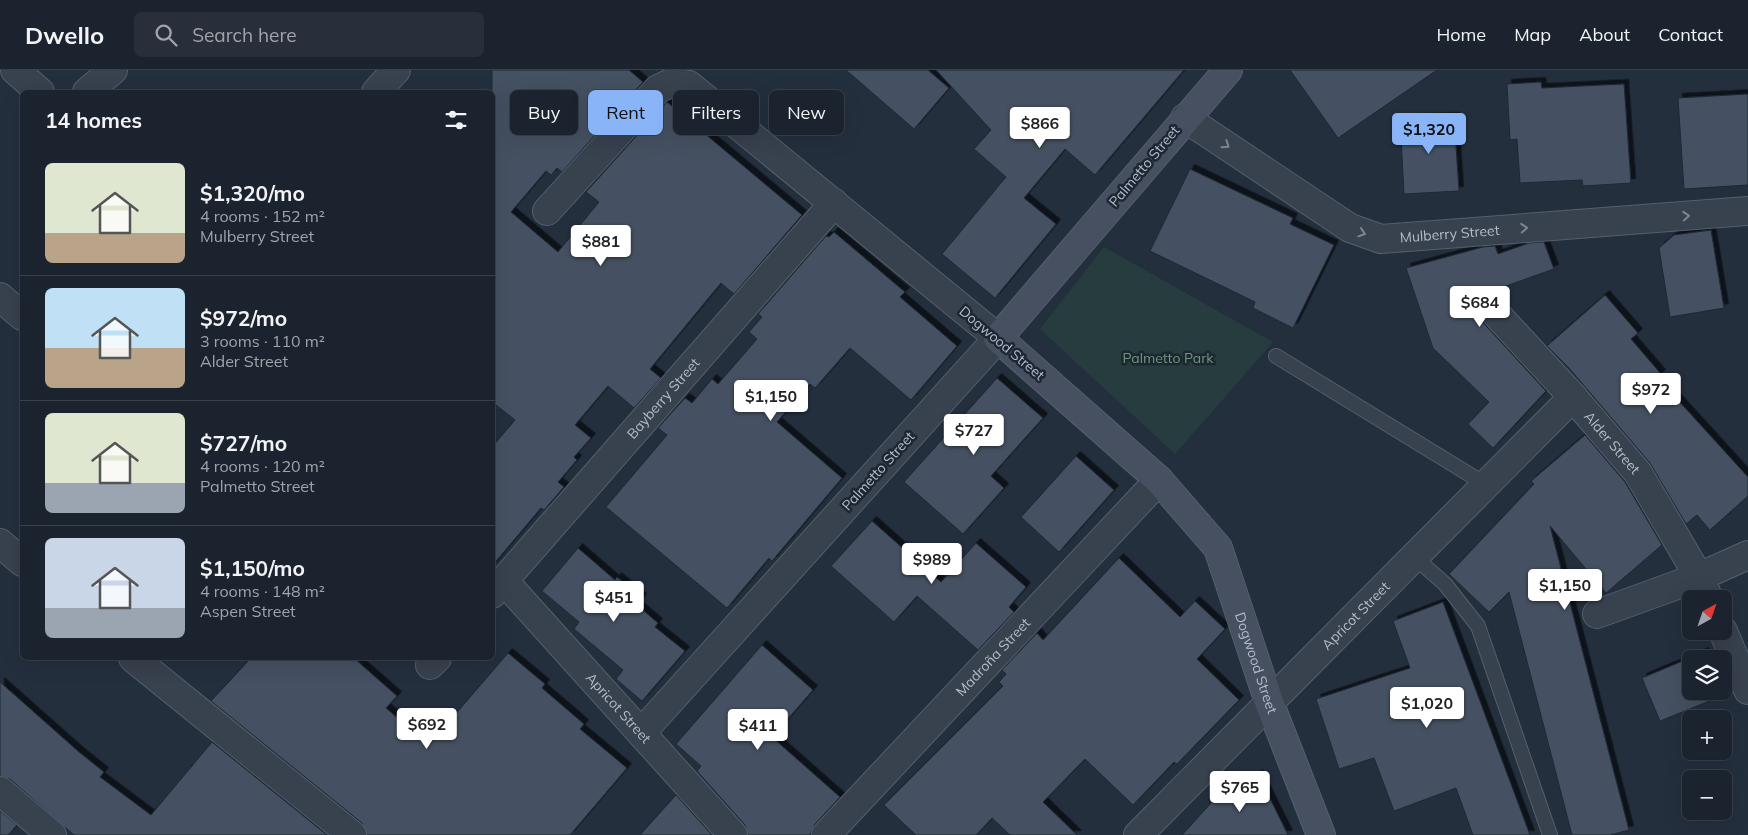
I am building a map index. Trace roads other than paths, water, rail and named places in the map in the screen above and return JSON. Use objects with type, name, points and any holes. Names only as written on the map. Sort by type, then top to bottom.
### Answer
[{"type":"street","points":[[15,70],[38,90]]},
{"type":"street","points":[[89,90],[113,70]]},
{"type":"street","points":[[378,90],[396,70]]},
{"type":"street","name":"Palmetto Street","points":[[641,733],[998,338],[1228,70]]},
{"type":"street","name":"Dogwood Street","points":[[547,211],[658,89],[673,82],[689,86],[998,338],[1159,480],[1218,548],[1269,702],[1321,835]]},
{"type":"street","name":"Mulberry Street","points":[[1186,118],[1350,228],[1381,239],[1748,211]]},
{"type":"street","name":"Bayberry Street","points":[[498,588],[834,203]]},
{"type":"street","points":[[0,297],[20,314]]},
{"type":"street","name":"Alder Street","points":[[1490,306],[1572,396],[1638,473],[1704,588]]},
{"type":"street","name":"Apricot Street","points":[[1138,835],[1572,396]]},
{"type":"street","name":"Madroña Street","points":[[826,835],[1159,480]]},
{"type":"street","points":[[0,543],[20,560]]},
{"type":"street","points":[[1597,614],[1704,588],[1748,555]]},
{"type":"street","name":"Apricot Street","points":[[498,588],[641,733],[733,835]]},
{"type":"street","points":[[1727,640],[1748,690]]},
{"type":"street","points":[[138,660],[352,835]]},
{"type":"street","points":[[0,791],[52,835]]},
{"type":"lane","points":[[1276,356],[1485,484]]},
{"type":"lane","points":[[1413,556],[1445,584],[1478,626],[1550,835]]},
{"type":"park label","name":"Palmetto Park","points":[[1168,358]]}]
